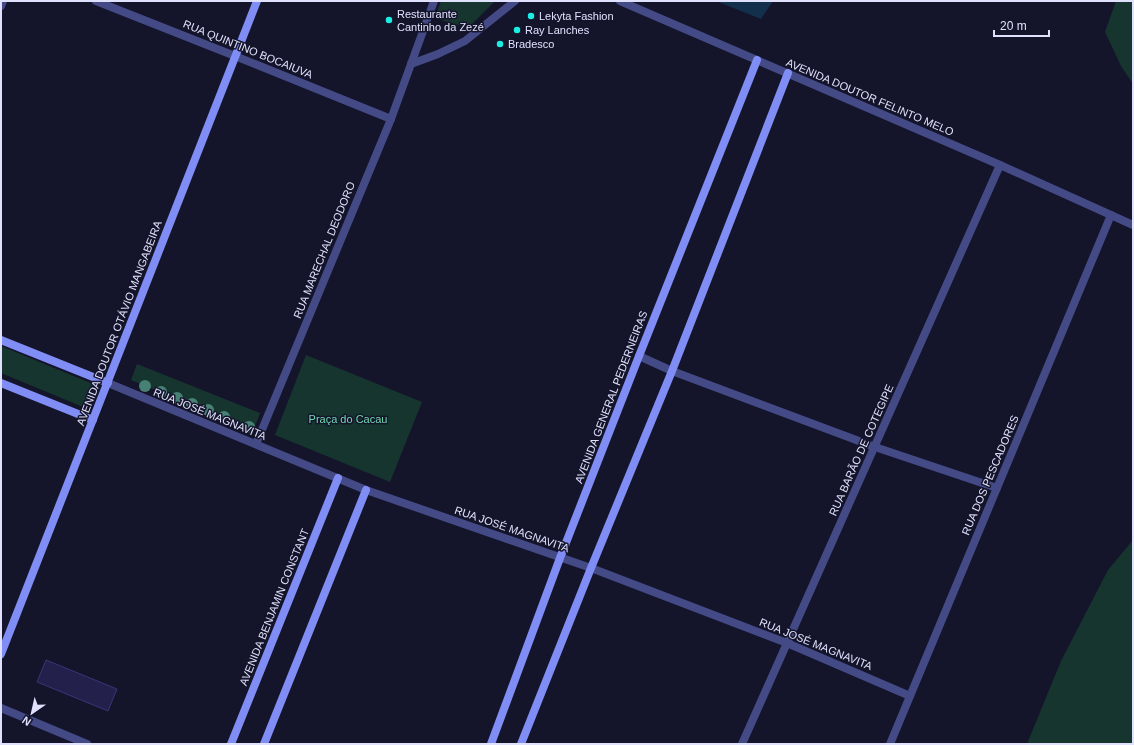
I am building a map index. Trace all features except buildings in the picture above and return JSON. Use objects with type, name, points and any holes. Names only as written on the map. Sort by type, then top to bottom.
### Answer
[{"type":"street","points":[[1,6],[3,1]]},
{"type":"street","name":"RUA QUINTINO BOCAIUVA","points":[[96,1],[391,119]]},
{"type":"street","name":"AVENIDA DOUTOR OTÁVIO MANGABEIRA","points":[[1,654],[257,1]]},
{"type":"street","name":"RUA MARECHAL DEODORO","points":[[256,444],[391,119],[434,1]]},
{"type":"street","points":[[412,64],[465,41],[515,1]]},
{"type":"street","name":"AVENIDA DOUTOR FELINTO MELO","points":[[620,1],[1000,165],[1133,225]]},
{"type":"street","name":"AVENIDA GENERAL PEDERNEIRAS","points":[[491,744],[560,558],[757,60]]},
{"type":"street","points":[[521,744],[672,371],[788,73]]},
{"type":"street","name":"RUA BARÃO DE COTEGIPE","points":[[742,744],[1000,165]]},
{"type":"street","name":"RUA DOS PESCADORES","points":[[890,744],[1110,215]]},
{"type":"street","points":[[1,340],[108,383]]},
{"type":"street","points":[[639,356],[672,371],[875,447],[997,488]]},
{"type":"street","points":[[1,383],[93,420]]},
{"type":"street","name":"RUA JOSÉ MAGNAVITA","points":[[108,383],[366,490],[591,568],[787,644],[910,696]]},
{"type":"street","name":"AVENIDA BENJAMIN CONSTANT","points":[[231,744],[338,478]]},
{"type":"street","points":[[264,744],[366,490]]},
{"type":"street","points":[[1,708],[87,744]]},
{"type":"green space","points":[[441,1],[495,1],[468,28],[435,18]]},
{"type":"green space","points":[[1116,1],[1133,1],[1133,84],[1121,66],[1105,32]]},
{"type":"green space","points":[[1,346],[93,384],[83,407],[1,373]]},
{"type":"green space","name":"Praça do Cacau","points":[[306,355],[422,402],[390,482],[275,435]]},
{"type":"green space","points":[[137,364],[260,413],[254,429],[131,380]]},
{"type":"green space","points":[[1133,540],[1133,744],[1027,744],[1061,661],[1108,570]]},
{"type":"water","points":[[716,1],[773,1],[761,19]]},
{"type":"place","name":"Lekyta Fashion","points":[[531,16]]},
{"type":"place","name":"Restaurante Cantinho da Zezé","points":[[389,20]]},
{"type":"place","name":"Ray Lanches","points":[[517,30]]},
{"type":"place","name":"Bradesco","points":[[500,44]]}]
